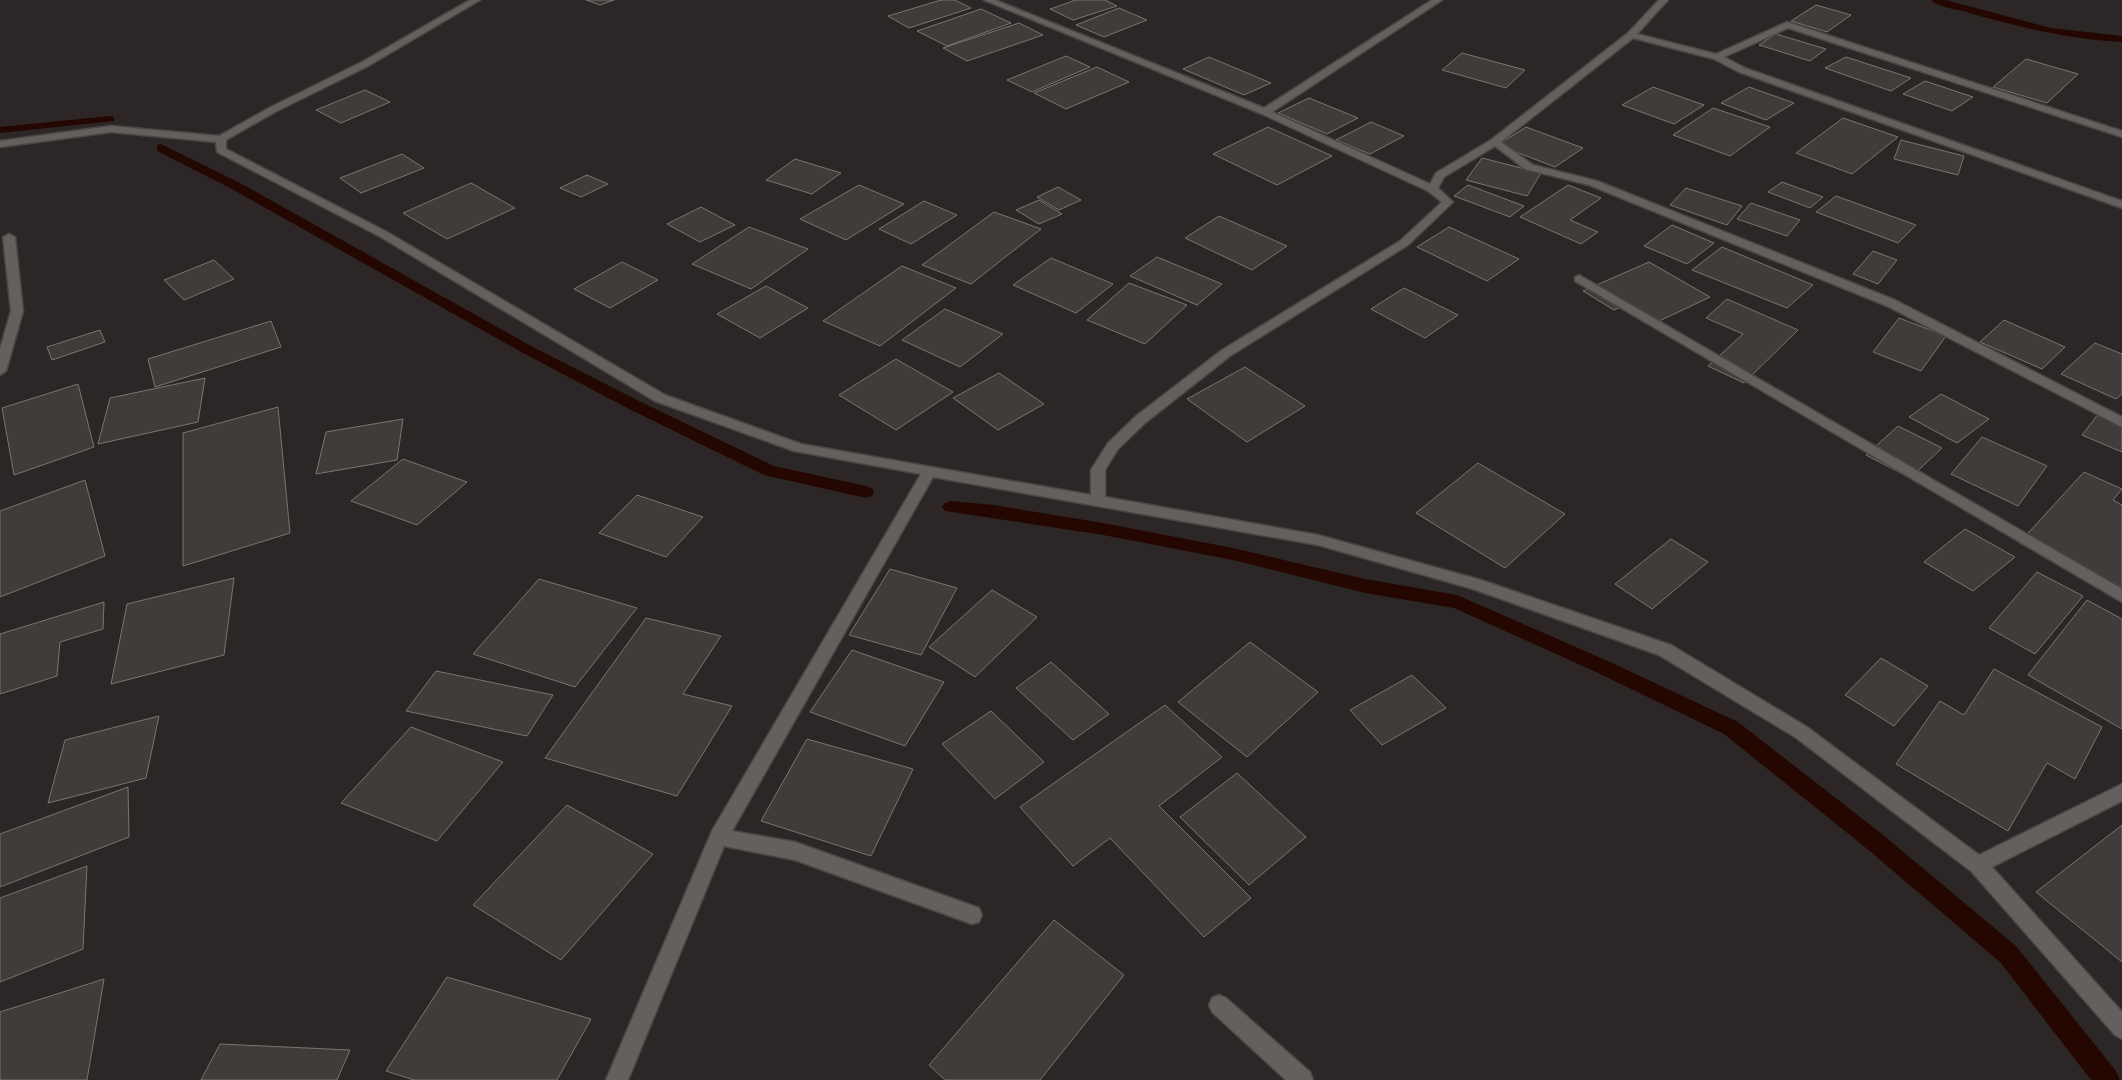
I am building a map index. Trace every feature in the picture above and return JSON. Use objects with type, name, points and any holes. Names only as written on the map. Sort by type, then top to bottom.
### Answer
[{"type":"street","points":[[0,144],[111,129],[221,139],[272,110],[365,64],[476,0]]},
{"type":"street","points":[[988,0],[1265,112],[1432,189],[1448,202],[1404,243],[1226,353],[1140,420],[1112,446],[1098,470],[1098,500]]},
{"type":"street","points":[[1265,112],[1438,0]]},
{"type":"street","points":[[1432,189],[1440,175],[1495,142],[1631,35],[1664,0]]},
{"type":"street","points":[[1717,58],[1787,25],[2122,134]]},
{"type":"street","points":[[1631,35],[1717,58],[1742,70],[2122,205]]},
{"type":"street","points":[[221,139],[222,150],[320,203],[383,234],[660,398],[800,448],[1318,540],[1476,584],[1665,650],[1801,732],[1978,865],[2122,1028]]},
{"type":"street","points":[[1495,142],[1529,167],[1594,183],[1891,303],[2122,423]]},
{"type":"street","points":[[0,371],[17,311],[9,237]]},
{"type":"street","points":[[1580,279],[2122,596]]},
{"type":"street","points":[[617,1080],[719,837],[929,472]]},
{"type":"street","points":[[1978,865],[2122,792]]},
{"type":"street","points":[[719,837],[796,851],[972,915]]},
{"type":"street","points":[[1219,1005],[1302,1080]]},
{"type":"building","points":[[586,0],[614,0],[600,5]]},
{"type":"building","points":[[941,0],[955,0],[971,8],[909,28],[888,16]]},
{"type":"building","points":[[1076,0],[1105,0],[1117,6],[1073,20],[1050,9]]},
{"type":"building","points":[[1816,5],[1851,15],[1827,32],[1791,21]]},
{"type":"building","points":[[1119,8],[1147,20],[1104,37],[1076,25]]},
{"type":"building","points":[[981,9],[1011,23],[947,46],[917,31]]},
{"type":"building","points":[[1019,23],[1043,35],[967,61],[943,48]]},
{"type":"building","points":[[1776,34],[1826,49],[1810,61],[1759,45]]},
{"type":"building","points":[[1462,53],[1525,70],[1506,88],[1442,70]]},
{"type":"building","points":[[1066,56],[1090,67],[1032,92],[1007,80]]},
{"type":"building","points":[[1209,57],[1271,83],[1244,95],[1183,69]]},
{"type":"building","points":[[1846,57],[1911,78],[1891,91],[1825,68]]},
{"type":"building","points":[[2026,59],[2078,74],[2047,103],[1993,87]]},
{"type":"building","points":[[1097,67],[1129,82],[1066,109],[1034,93]]},
{"type":"building","points":[[1925,81],[1973,97],[1952,111],[1903,94]]},
{"type":"building","points":[[1653,87],[1704,105],[1674,124],[1622,105]]},
{"type":"building","points":[[1749,87],[1794,103],[1766,120],[1721,103]]},
{"type":"building","points":[[365,90],[390,102],[341,123],[316,110]]},
{"type":"building","points":[[1309,98],[1358,118],[1327,134],[1278,113]]},
{"type":"building","points":[[1713,108],[1770,127],[1730,156],[1673,135]]},
{"type":"building","points":[[1843,118],[1898,137],[1852,174],[1796,153]]},
{"type":"building","points":[[1371,122],[1404,136],[1370,154],[1336,140]]},
{"type":"building","points":[[1268,127],[1332,156],[1277,185],[1213,154]]},
{"type":"building","points":[[1526,127],[1583,148],[1555,167],[1498,145]]},
{"type":"building","points":[[1901,140],[1964,156],[1958,175],[1894,159]]},
{"type":"building","points":[[402,154],[424,168],[361,193],[340,178]]},
{"type":"building","points":[[1482,158],[1541,173],[1527,196],[1466,180]]},
{"type":"building","points":[[795,159],[841,173],[812,194],[766,180]]},
{"type":"building","points":[[587,175],[608,184],[581,197],[560,188]]},
{"type":"building","points":[[1782,182],[1823,197],[1810,208],[1768,192]]},
{"type":"building","points":[[471,183],[515,208],[447,239],[403,213]]},
{"type":"building","points":[[859,185],[904,204],[846,240],[800,219]]},
{"type":"building","points":[[1468,185],[1524,206],[1510,217],[1454,196]]},
{"type":"building","points":[[1568,185],[1601,198],[1570,220],[1598,232],[1581,244],[1520,217]]},
{"type":"building","points":[[1058,187],[1081,200],[1059,210],[1037,197]]},
{"type":"building","points":[[1686,188],[1742,206],[1727,225],[1670,205]]},
{"type":"building","points":[[1836,196],[1916,225],[1898,243],[1816,212]]},
{"type":"building","points":[[1039,200],[1062,214],[1039,224],[1016,210]]},
{"type":"building","points":[[924,201],[957,215],[911,244],[879,229]]},
{"type":"building","points":[[1751,203],[1800,220],[1787,236],[1737,219]]},
{"type":"building","points":[[701,207],[735,225],[700,242],[667,224]]},
{"type":"building","points":[[994,212],[1041,229],[971,284],[922,265]]},
{"type":"building","points":[[1219,216],[1287,246],[1252,270],[1185,238]]},
{"type":"building","points":[[1672,225],[1714,243],[1687,264],[1644,246]]},
{"type":"building","points":[[749,227],[808,249],[751,289],[692,264]]},
{"type":"building","points":[[1449,227],[1519,259],[1487,281],[1417,247]]},
{"type":"building","points":[[1722,247],[1813,285],[1787,308],[1692,270]]},
{"type":"building","points":[[1873,251],[1897,260],[1878,284],[1853,274]]},
{"type":"building","points":[[1157,257],[1222,284],[1197,305],[1130,276]]},
{"type":"building","points":[[1051,258],[1113,284],[1076,313],[1013,285]]},
{"type":"building","points":[[214,260],[234,279],[184,300],[164,280]]},
{"type":"building","points":[[622,262],[658,280],[610,308],[574,289]]},
{"type":"building","points":[[1649,262],[1710,297],[1655,323],[1625,305],[1614,310],[1583,291]]},
{"type":"building","points":[[902,266],[956,288],[880,346],[823,321]]},
{"type":"building","points":[[1129,283],[1187,305],[1145,344],[1087,320]]},
{"type":"building","points":[[766,286],[808,308],[760,338],[717,314]]},
{"type":"building","points":[[1404,288],[1458,315],[1425,338],[1371,309]]},
{"type":"building","points":[[1727,299],[1798,330],[1744,383],[1708,366],[1743,334],[1706,318]]},
{"type":"building","points":[[945,309],[1003,334],[960,367],[902,340]]},
{"type":"building","points":[[1899,318],[1946,336],[1921,371],[1873,352]]},
{"type":"building","points":[[2004,320],[2065,347],[2042,369],[1980,342]]},
{"type":"building","points":[[271,321],[281,347],[155,387],[148,359]]},
{"type":"building","points":[[100,330],[105,342],[52,360],[47,347]]},
{"type":"building","points":[[2095,343],[2122,354],[2122,394],[2116,399],[2061,374]]},
{"type":"building","points":[[896,359],[953,392],[896,430],[839,395]]},
{"type":"building","points":[[1245,367],[1305,406],[1247,442],[1187,399]]},
{"type":"building","points":[[999,373],[1044,404],[998,430],[953,398]]},
{"type":"building","points":[[205,378],[198,422],[98,444],[110,398]]},
{"type":"building","points":[[78,384],[94,447],[14,475],[2,408]]},
{"type":"building","points":[[1941,394],[1989,419],[1957,443],[1909,417]]},
{"type":"building","points":[[278,407],[290,533],[183,566],[183,433]]},
{"type":"building","points":[[2099,413],[2122,422],[2122,452],[2082,435]]},
{"type":"building","points":[[403,419],[397,460],[316,474],[326,432]]},
{"type":"building","points":[[1898,426],[1942,448],[1910,478],[1866,455]]},
{"type":"building","points":[[1982,437],[2047,466],[2018,506],[1951,474]]},
{"type":"building","points":[[403,459],[467,482],[417,525],[351,501]]},
{"type":"building","points":[[1478,463],[1565,514],[1505,568],[1416,513]]},
{"type":"building","points":[[2084,472],[2122,489],[2113,500],[2122,505],[2122,596],[2019,543]]},
{"type":"building","points":[[85,480],[105,556],[0,597],[0,511]]},
{"type":"building","points":[[637,495],[703,517],[666,557],[599,533]]},
{"type":"building","points":[[1965,529],[2015,557],[1973,591],[1924,562]]},
{"type":"building","points":[[1671,539],[1708,562],[1652,609],[1615,584]]},
{"type":"building","points":[[890,569],[957,588],[921,655],[849,635]]},
{"type":"building","points":[[2037,572],[2083,596],[2035,654],[1989,628]]},
{"type":"building","points":[[234,578],[224,655],[111,684],[127,604]]},
{"type":"building","points":[[539,579],[637,608],[575,687],[473,654]]},
{"type":"building","points":[[992,590],[1037,617],[975,677],[929,647]]},
{"type":"building","points":[[2087,600],[2122,619],[2122,729],[2028,675]]},
{"type":"building","points":[[104,602],[103,629],[60,642],[57,676],[0,694],[0,634]]},
{"type":"building","points":[[646,618],[721,636],[683,694],[732,706],[677,796],[545,758]]},
{"type":"building","points":[[1250,642],[1318,692],[1247,757],[1178,702]]},
{"type":"building","points":[[852,650],[944,682],[905,746],[810,712]]},
{"type":"building","points":[[1881,658],[1928,686],[1894,726],[1845,695]]},
{"type":"building","points":[[1051,662],[1109,714],[1073,740],[1016,688]]},
{"type":"building","points":[[1994,669],[2102,727],[2075,779],[2047,763],[2008,831],[1896,764],[1940,701],[1964,715]]},
{"type":"building","points":[[436,671],[553,695],[527,736],[406,711]]},
{"type":"building","points":[[1412,675],[1446,708],[1382,745],[1350,710]]},
{"type":"building","points":[[1165,705],[1222,757],[1159,806],[1251,898],[1204,937],[1110,838],[1073,866],[1020,807]]},
{"type":"building","points":[[991,711],[1044,762],[995,799],[942,744]]},
{"type":"building","points":[[159,716],[146,778],[48,803],[65,740]]},
{"type":"building","points":[[411,727],[503,762],[437,841],[341,803]]},
{"type":"building","points":[[807,739],[913,769],[871,856],[761,821]]},
{"type":"building","points":[[1237,773],[1306,837],[1249,885],[1180,817]]},
{"type":"building","points":[[128,787],[129,837],[0,887],[0,834]]},
{"type":"building","points":[[567,805],[653,854],[561,960],[473,905]]},
{"type":"building","points":[[2122,825],[2122,962],[2036,892]]},
{"type":"building","points":[[87,866],[83,949],[0,982],[0,898]]},
{"type":"building","points":[[1054,920],[1124,975],[1040,1080],[945,1080],[929,1065]]},
{"type":"building","points":[[447,977],[591,1019],[557,1080],[414,1080],[386,1071]]},
{"type":"building","points":[[104,979],[87,1080],[0,1080],[0,1012]]},
{"type":"building","points":[[220,1044],[350,1050],[337,1080],[201,1080]]},
{"type":"waterway","points":[[1936,0],[1982,14],[2051,31],[2098,38],[2122,39]]},
{"type":"waterway","points":[[0,130],[110,119]]},
{"type":"waterway","points":[[161,148],[236,186],[528,350],[634,405],[770,471],[866,492]]},
{"type":"waterway","points":[[951,507],[994,511],[1103,529],[1233,554],[1365,586],[1457,602],[1603,667],[1731,728],[1874,841],[2008,954],[2107,1080]]}]
